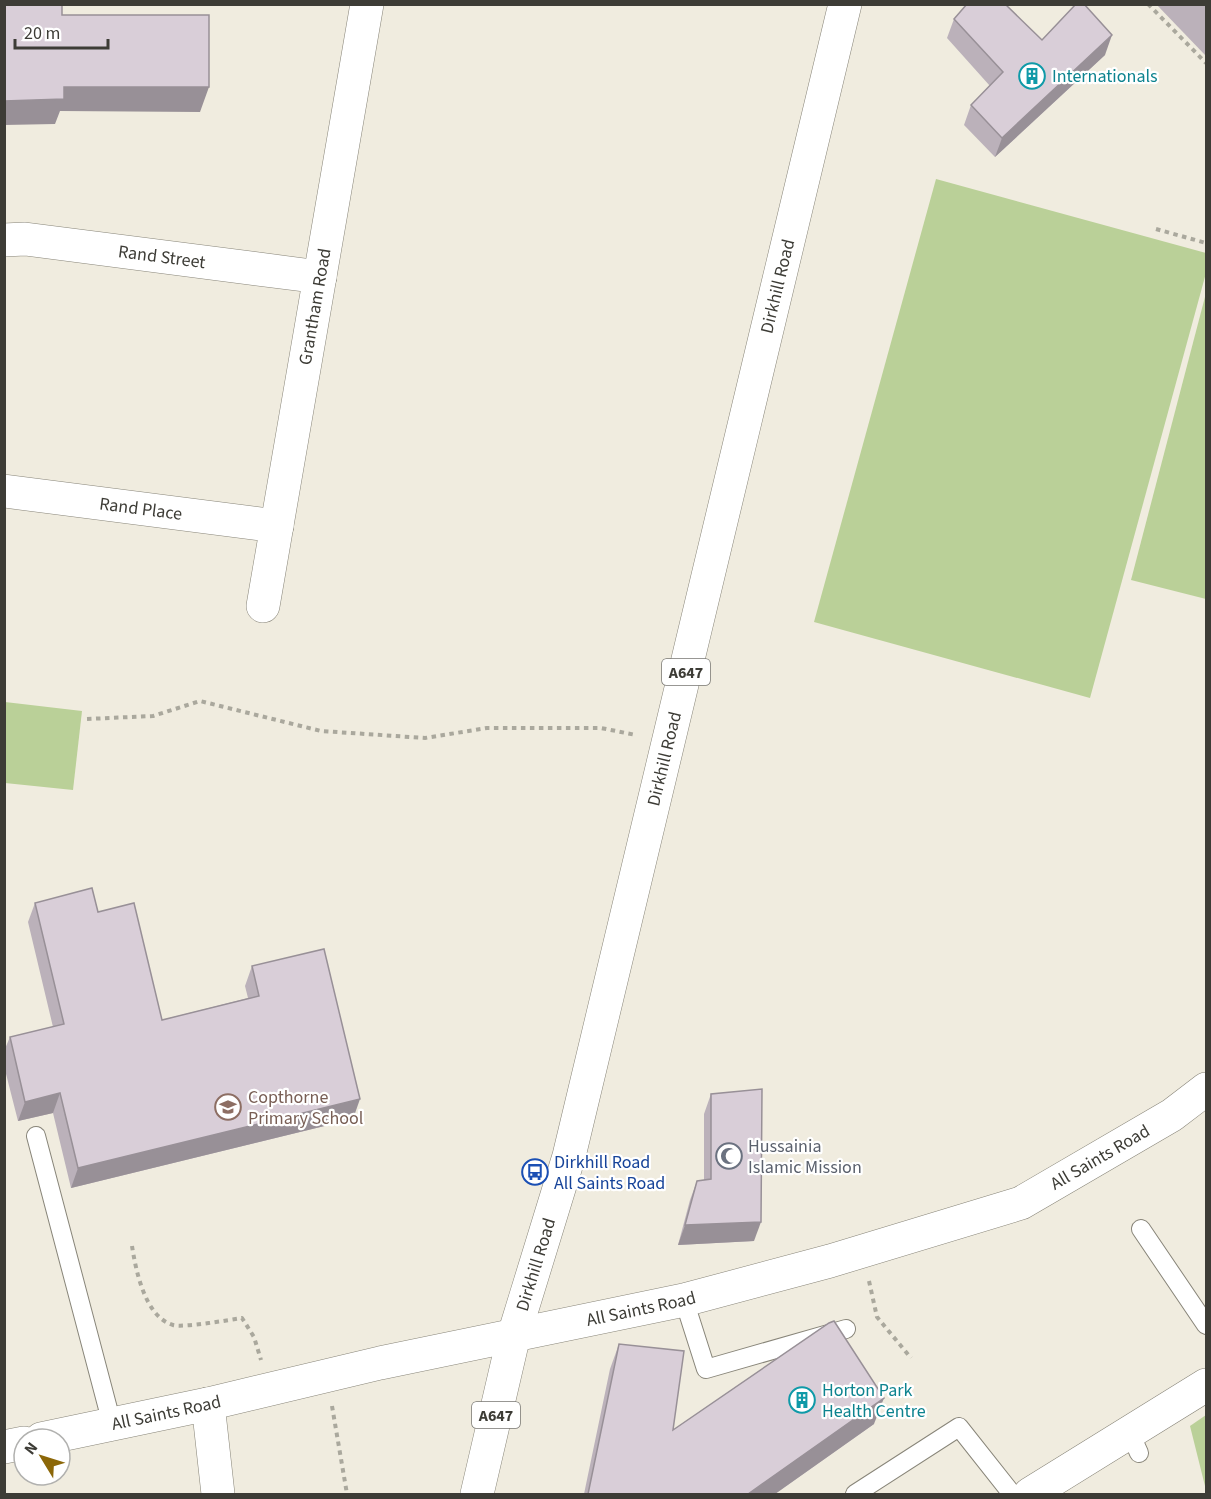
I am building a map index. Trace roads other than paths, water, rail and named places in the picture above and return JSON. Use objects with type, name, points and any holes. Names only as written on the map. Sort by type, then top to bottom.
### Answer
[{"type":"street","name":"Grantham Road","points":[[263,606],[367,4]]},
{"type":"street","name":"Dirkhill Road","points":[[514,1335],[569,1156],[845,4]]},
{"type":"street","name":"Rand Street","points":[[4,240],[25,239],[320,277]]},
{"type":"street","name":"Rand Place","points":[[4,491],[277,526]]},
{"type":"street","name":"All Saints Road","points":[[72,1432],[684,1300],[861,1252],[1021,1203],[1172,1115],[1206,1089]]},
{"type":"street","name":"A647","points":[[477,1494],[514,1335]]},
{"type":"street","points":[[1030,1494],[1134,1443],[1206,1385]]},
{"type":"street","points":[[208,1404],[218,1494]]},
{"type":"lane","points":[[36,1136],[112,1424]]},
{"type":"lane","points":[[1141,1229],[1206,1325]]},
{"type":"lane","points":[[684,1300],[706,1368],[846,1329]]},
{"type":"lane","points":[[855,1494],[959,1427],[1012,1494]]},
{"type":"place","name":"Internationals","points":[[1032,76]]},
{"type":"place","name":"Copthorne Primary School","points":[[228,1107]]},
{"type":"place","name":"Hussainia Islamic Mission","points":[[729,1156]]},
{"type":"place","name":"Dirkhill Road All Saints Road","points":[[535,1172]]},
{"type":"place","name":"Horton Park Health Centre","points":[[802,1400]]}]
